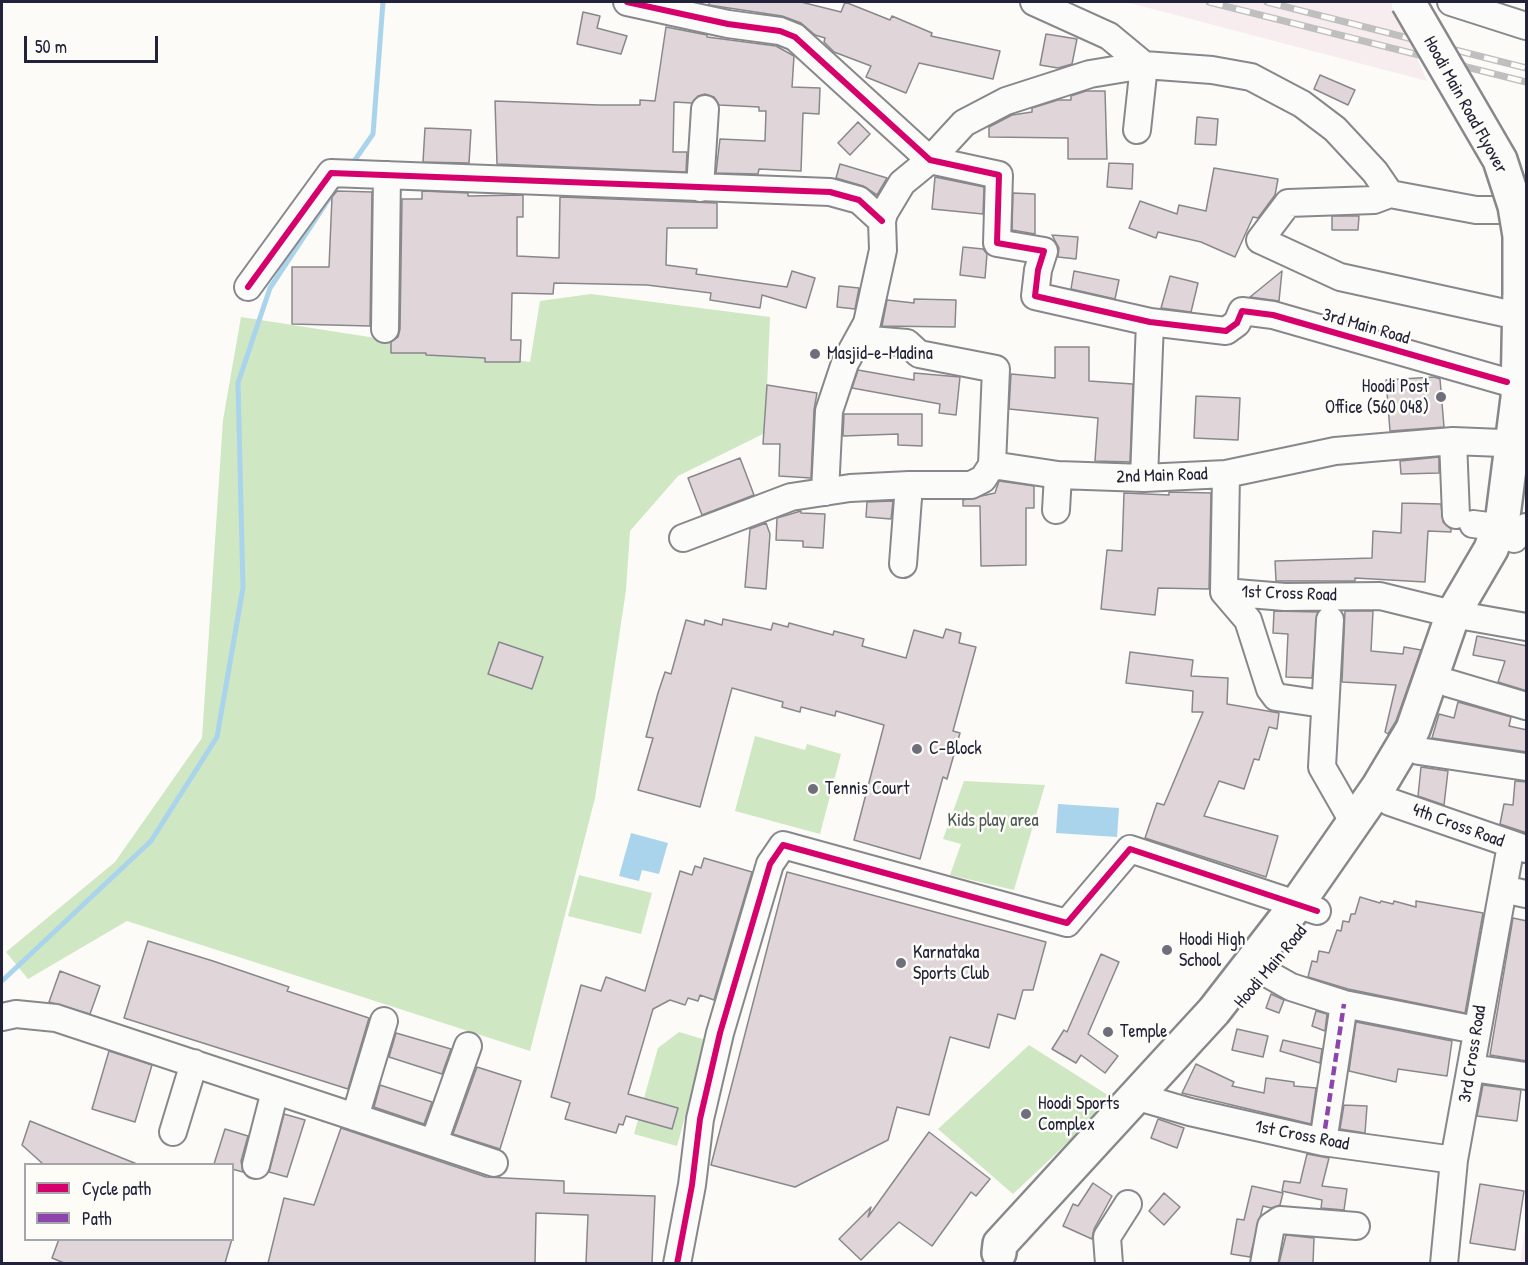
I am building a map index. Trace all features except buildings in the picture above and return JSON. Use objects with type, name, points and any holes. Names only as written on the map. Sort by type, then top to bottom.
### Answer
[{"type":"main road","name":"Hoodi Main Road Flyover","points":[[1408,2],[1500,160],[1515,206],[1520,236],[1518,398],[1498,527]]},
{"type":"main road","name":"Hoodi Main Road Flyover","points":[[1423,2],[1512,151],[1527,183]]},
{"type":"main road","points":[[1498,527],[1527,491]]},
{"type":"main road","name":"Hoodi Main Road","points":[[998,1256],[1143,1099],[1268,974],[1307,908],[1390,801],[1419,751],[1448,683],[1461,616],[1498,527]]},
{"type":"main road","points":[[1143,1099],[1214,1011],[1307,908],[1354,823],[1413,729],[1461,616]]},
{"type":"street","points":[[627,2],[728,24],[780,31],[795,37],[930,160],[999,175],[997,243],[1044,251],[1035,296],[1150,322],[1144,478]]},
{"type":"street","points":[[1034,2],[1109,36],[1144,65]]},
{"type":"street","points":[[1451,2],[1527,26]]},
{"type":"street","points":[[1137,130],[1144,65]]},
{"type":"street","points":[[825,492],[829,411],[845,363],[867,323],[883,250],[882,221],[902,183],[930,160],[964,123],[1006,101],[1090,74],[1144,65],[1212,70],[1251,78],[1302,104],[1347,139],[1390,194]]},
{"type":"street","points":[[700,188],[705,110]]},
{"type":"street","points":[[248,287],[331,173],[830,192],[859,200],[882,221]]},
{"type":"street","points":[[385,329],[387,175]]},
{"type":"street","points":[[1509,314],[1340,277],[1260,240],[1288,202],[1374,200],[1390,194],[1476,210],[1500,210],[1527,203]]},
{"type":"street","points":[[1498,527],[1492,510],[1502,443],[1509,314],[1508,244],[1500,210]]},
{"type":"street","name":"3rd Main Road","points":[[1150,322],[1226,332],[1237,323],[1242,311],[1273,315],[1507,382]]},
{"type":"street","points":[[684,538],[791,497],[909,485],[971,485],[982,479],[992,465],[996,369],[919,354],[907,343],[859,339]]},
{"type":"street","points":[[1453,441],[1498,527]]},
{"type":"street","name":"2nd Main Road","points":[[992,465],[1058,475],[1144,478],[1226,474],[1335,451],[1453,441],[1502,443]]},
{"type":"street","name":"1st Cross Road","points":[[1226,474],[1224,592],[1285,597],[1380,596],[1461,616],[1527,627]]},
{"type":"street","points":[[1056,510],[1058,475]]},
{"type":"street","points":[[903,564],[909,485]]},
{"type":"street","points":[[1224,592],[1248,620],[1270,690],[1276,697],[1323,704]]},
{"type":"street","points":[[1330,620],[1323,704],[1322,767],[1354,823]]},
{"type":"street","points":[[1448,683],[1527,706]]},
{"type":"street","points":[[1419,751],[1527,767]]},
{"type":"street","name":"4th Cross Road","points":[[1390,801],[1519,847]]},
{"type":"street","points":[[677,1263],[692,1185],[700,1119],[720,1033],[770,864],[783,845],[1066,923],[1130,849],[1307,908]]},
{"type":"street","name":"3rd Cross Road","points":[[1444,1263],[1454,1160],[1472,1068],[1476,1030],[1515,892],[1519,847]]},
{"type":"street","points":[[1268,974],[1291,987],[1344,1004],[1476,1030]]},
{"type":"street","points":[[1323,1142],[1344,1004]]},
{"type":"street","points":[[2,1017],[16,1014],[56,1018],[494,1162]]},
{"type":"street","points":[[354,1117],[384,1022]]},
{"type":"street","points":[[434,1142],[468,1046]]},
{"type":"street","points":[[173,1132],[194,1063]]},
{"type":"street","points":[[1472,1068],[1527,1076]]},
{"type":"street","points":[[256,1165],[275,1091]]},
{"type":"street","name":"1st Cross Road","points":[[1143,1099],[1323,1142],[1454,1160]]},
{"type":"street","points":[[1109,1263],[1107,1237],[1128,1204]]},
{"type":"street","points":[[1264,1263],[1271,1226],[1280,1220],[1356,1226]]},
{"type":"shaded area","points":[[1126,2],[1393,2],[1427,81]]},
{"type":"shaded area","points":[[1526,1223],[1526,1263],[1520,1263]]},
{"type":"green space","points":[[591,294],[770,317],[765,433],[678,476],[630,531],[626,590],[595,798],[530,1051],[127,921],[28,979],[6,952],[115,862],[202,738],[223,420],[241,317],[530,362],[540,301]]},
{"type":"green space","points":[[755,736],[805,750],[807,744],[841,754],[820,834],[735,811]]},
{"type":"green space","name":"Kids play area","points":[[964,781],[1045,785],[1014,890],[950,875],[961,844],[943,839]]},
{"type":"green space","points":[[579,875],[652,893],[641,934],[568,916]]},
{"type":"green space","points":[[679,1032],[706,1040],[677,1146],[634,1134],[658,1048]]},
{"type":"green space","name":"Hoodi Sports Complex","points":[[1029,1045],[1114,1099],[1013,1194],[938,1129]]},
{"type":"water","points":[[1058,804],[1119,808],[1117,837],[1056,833]]},
{"type":"water","points":[[631,833],[668,843],[659,874],[642,870],[639,881],[619,876]]},
{"type":"waterway","points":[[350,167],[373,134],[383,2]]},
{"type":"waterway","points":[[3,980],[151,841],[217,737],[243,588],[238,383],[270,288],[340,182]]},
{"type":"railway","points":[[1209,2],[1526,82]]},
{"type":"railway","points":[[1267,2],[1526,68]]},
{"type":"marked path","points":[[1323,1142],[1344,1004]]},
{"type":"cycle path","points":[[627,2],[728,24],[780,31],[795,37],[930,160],[999,175],[997,243],[1044,251],[1038,270],[1035,296],[1150,322],[1226,331],[1237,323],[1242,311],[1273,315],[1507,382]]},
{"type":"cycle path","points":[[248,287],[331,173],[830,192],[859,200],[882,221]]},
{"type":"cycle path","points":[[677,1264],[692,1185],[700,1119],[720,1033],[770,864],[783,845],[1067,923],[1130,849],[1317,911]]},
{"type":"place","name":"Masjid-e-Madina","points":[[815,354]]},
{"type":"place","name":"Hoodi Post Office (560 048)","points":[[1441,397]]},
{"type":"place","name":"C-Block","points":[[917,749]]},
{"type":"place","name":"Tennis Court","points":[[813,789]]},
{"type":"place","name":"Hoodi High School","points":[[1167,950]]},
{"type":"place","name":"Karnataka Sports Club","points":[[901,963]]},
{"type":"place","name":"Temple","points":[[1108,1032]]},
{"type":"place","name":"Hoodi Sports Complex","points":[[1026,1114]]}]
